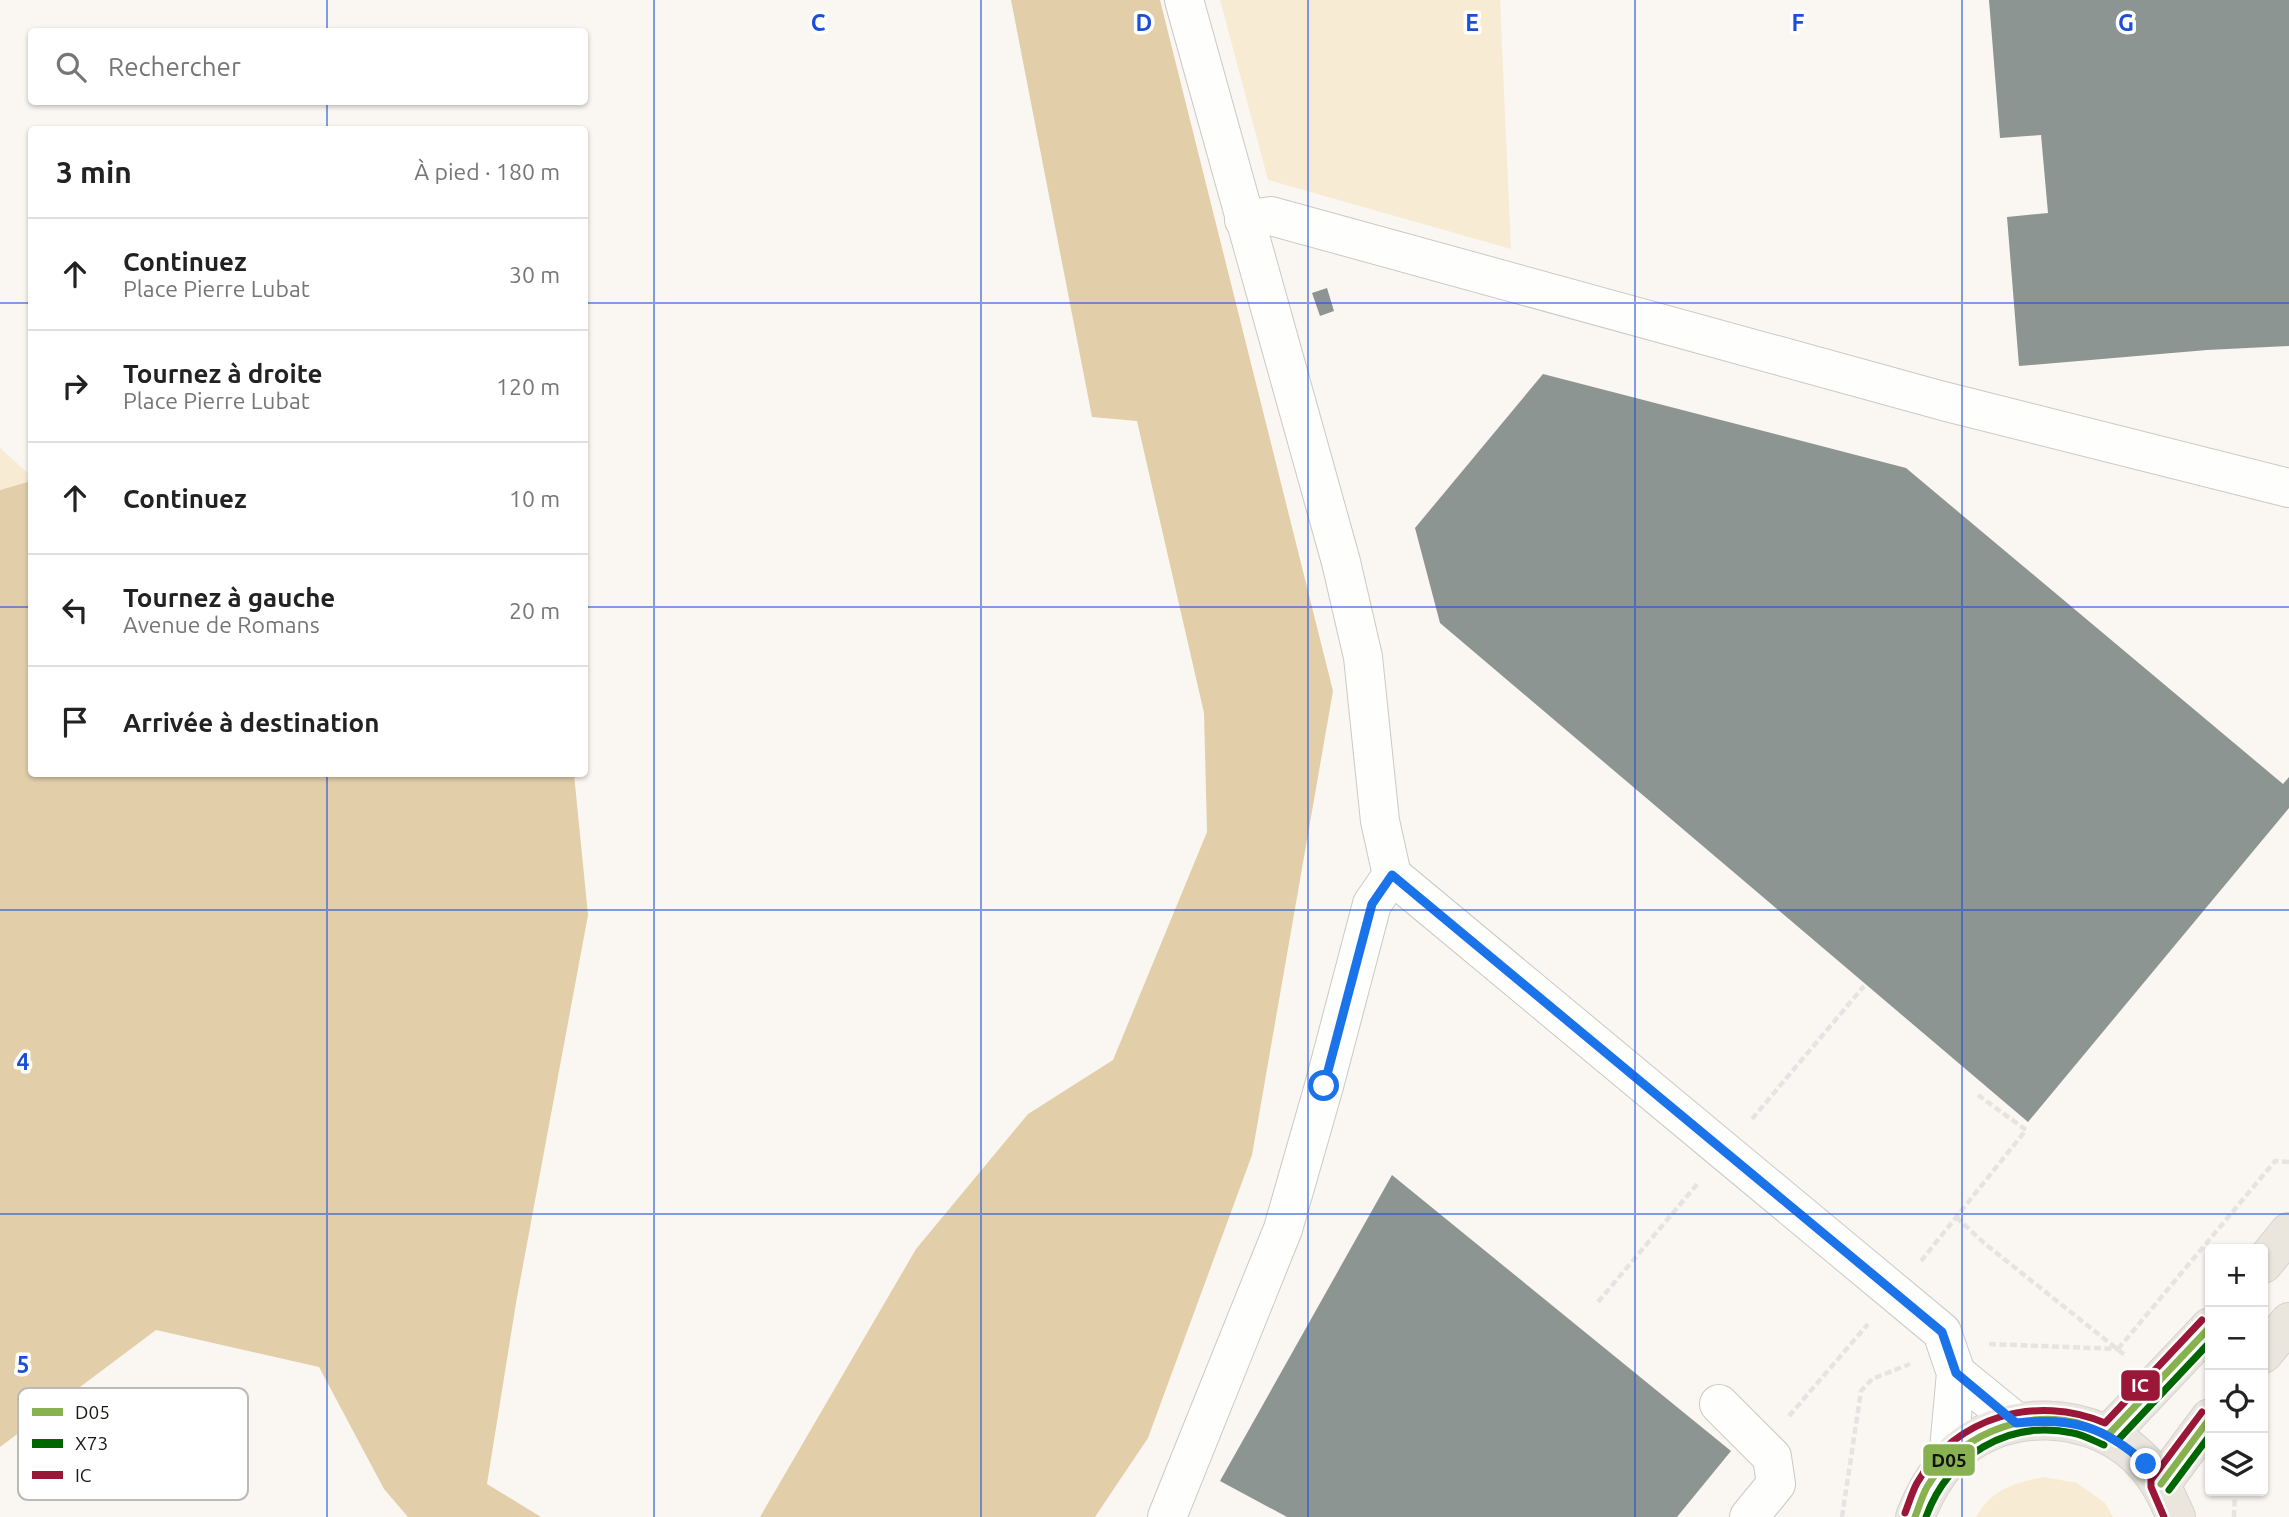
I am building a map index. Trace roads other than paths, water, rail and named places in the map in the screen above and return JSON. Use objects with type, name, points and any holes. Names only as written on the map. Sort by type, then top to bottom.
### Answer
[{"type":"main road","points":[[2268,1258],[2289,1232]]},
{"type":"main road","points":[[2268,1348],[2289,1322]]},
{"type":"main road","points":[[2108,1435],[2205,1332]]},
{"type":"main road","points":[[1915,1517],[1927,1488],[1948,1460],[1969,1443],[1991,1430],[2016,1423],[2047,1420],[2077,1423],[2108,1435],[2128,1448],[2146,1464],[2168,1500]]},
{"type":"main road","points":[[2168,1500],[2205,1428]]},
{"type":"street","points":[[1184,0],[1341,562],[1363,657],[1380,821],[1392,875],[1942,1332],[1952,1362],[1948,1460]]},
{"type":"street","points":[[1244,220],[1271,216],[1942,401],[2289,488]]},
{"type":"street","points":[[1167,1517],[1283,1229],[1372,904],[1392,875]]},
{"type":"street","points":[[1952,1362],[2016,1423]]},
{"type":"street","points":[[1719,1404],[1772,1457],[1776,1484],[1749,1517]]}]
